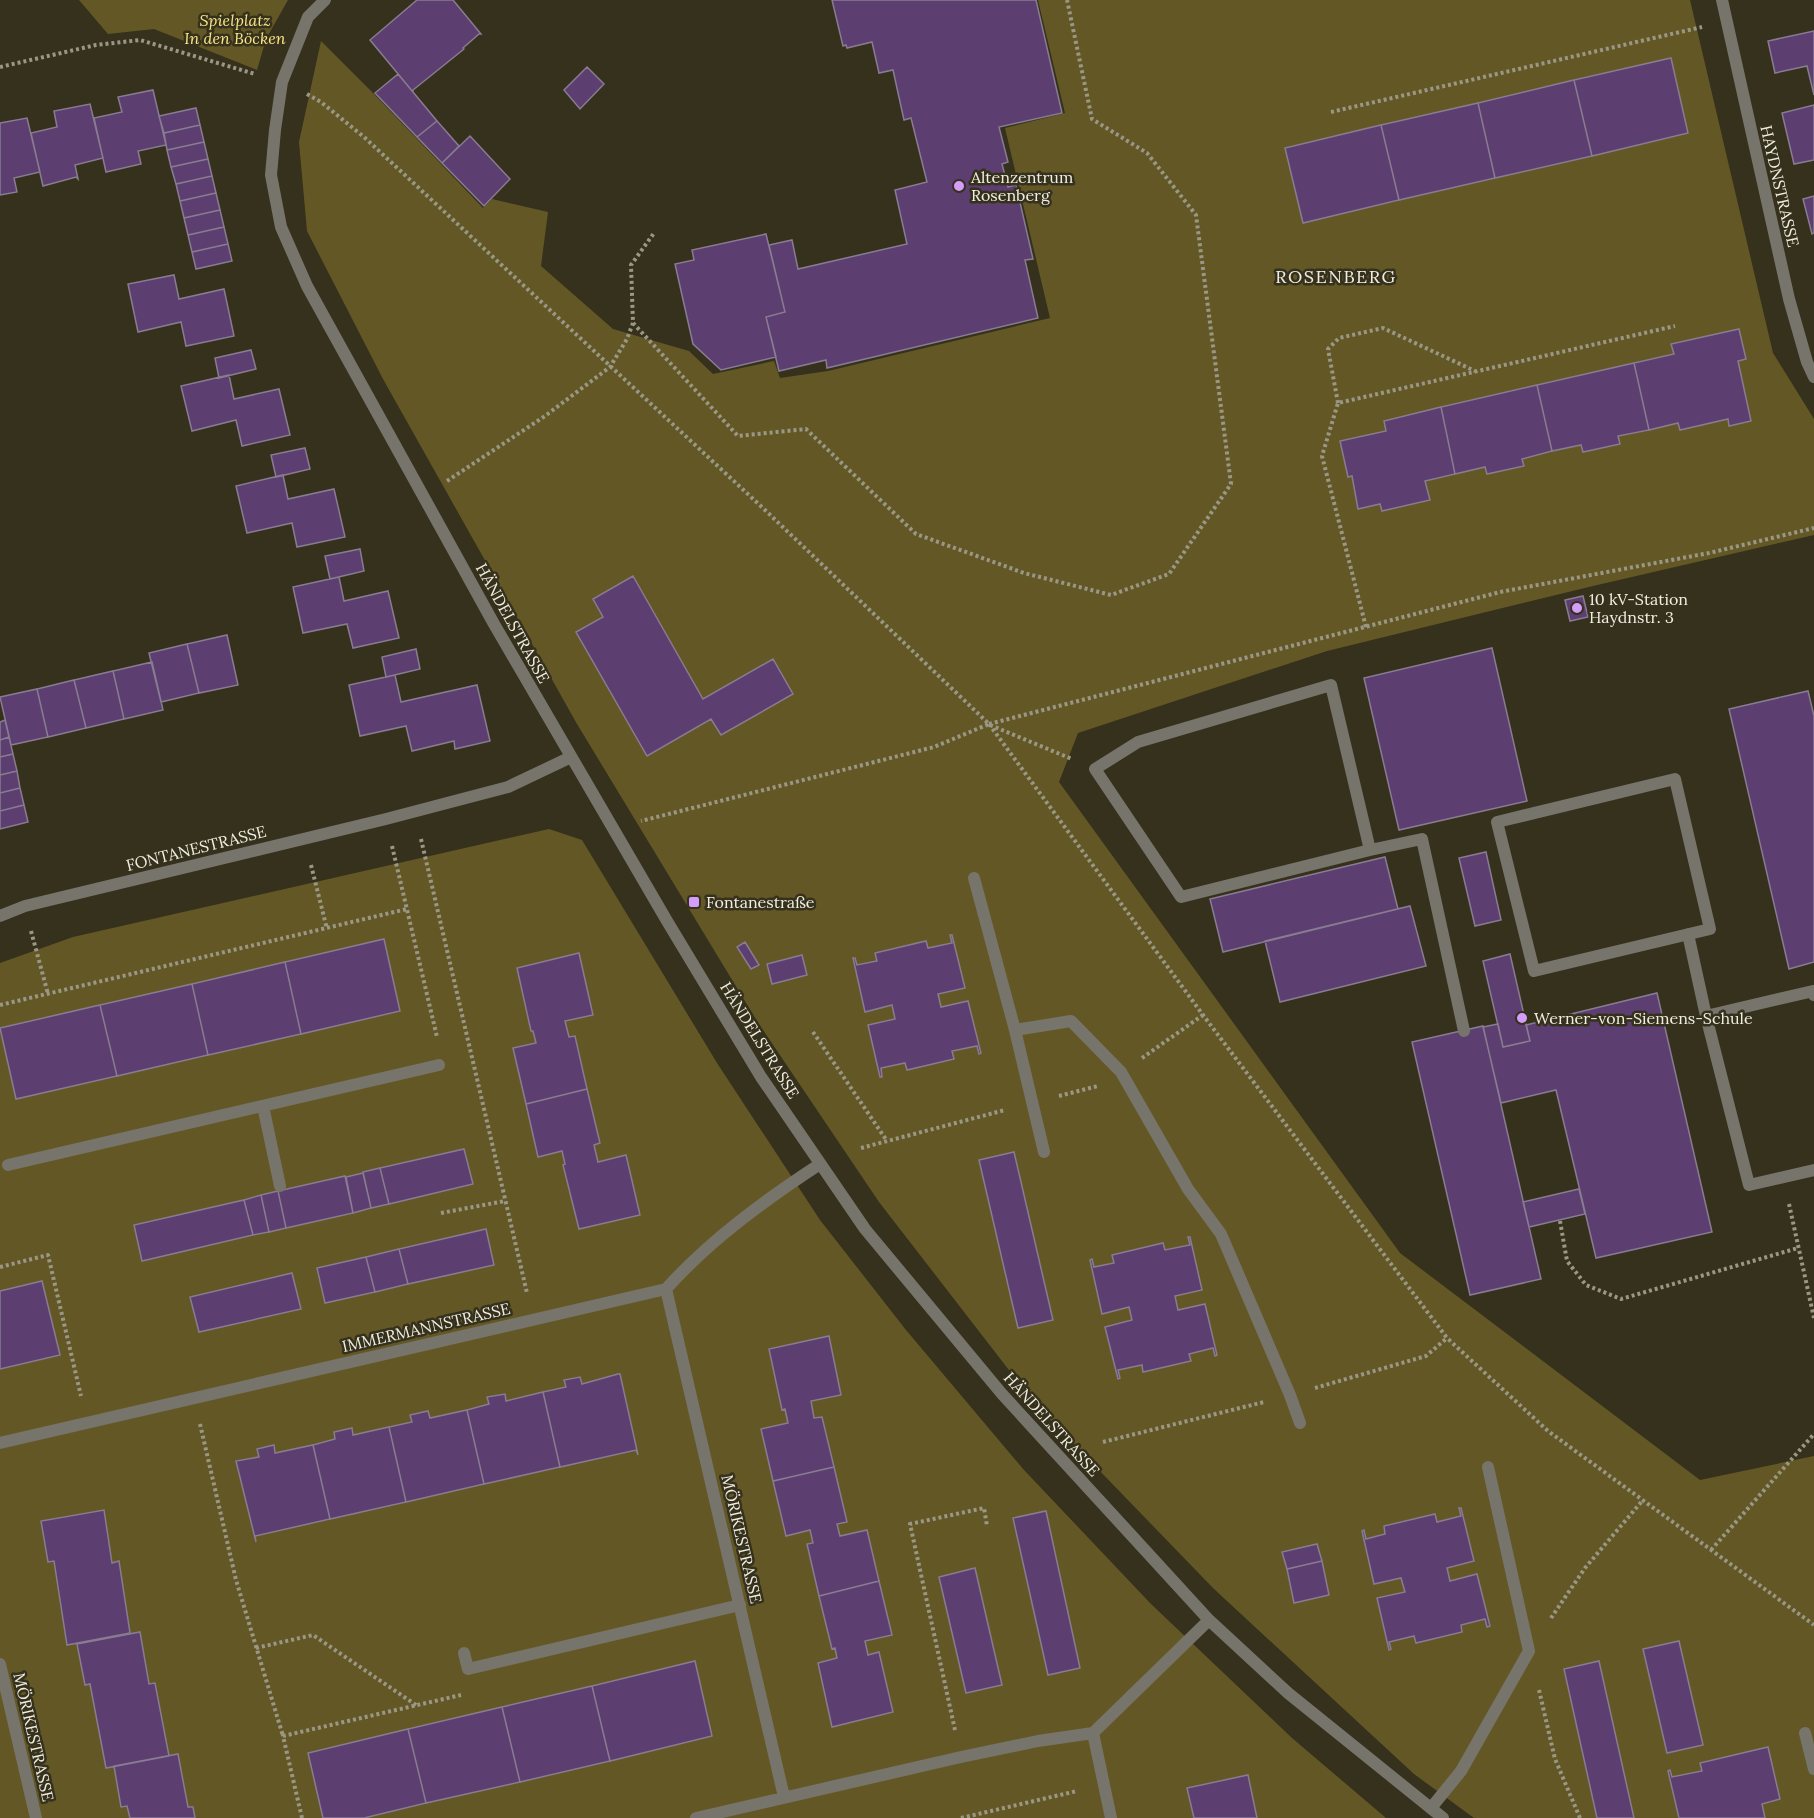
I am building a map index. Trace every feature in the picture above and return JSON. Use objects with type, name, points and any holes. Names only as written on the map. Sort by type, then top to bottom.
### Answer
[{"type":"street","name":"HÄNDELSTRASSE","points":[[325,0],[308,17],[282,82],[271,174],[281,227],[307,286],[423,495],[571,757],[723,1014],[864,1229],[1002,1394],[1209,1620],[1288,1693],[1443,1818]]},
{"type":"street","name":"HAYDNSTRASSE","points":[[1722,0],[1789,299],[1807,362],[1814,377]]},
{"type":"street","points":[[1370,850],[1331,684],[1138,742],[1095,769],[1181,897],[1422,839],[1464,1031]]},
{"type":"street","name":"FONTANESTRASSE","points":[[0,916],[25,906],[415,812],[508,787],[571,757]]},
{"type":"street","points":[[1675,779],[1710,929],[1688,934],[1534,971],[1497,822],[1675,779]]},
{"type":"street","points":[[974,878],[1015,1030],[1044,1152]]},
{"type":"street","points":[[1688,934],[1706,1016],[1749,1185],[1814,1170]]},
{"type":"street","points":[[1706,1016],[1813,991],[1814,995]]},
{"type":"street","points":[[1015,1030],[1071,1021],[1121,1072],[1188,1189],[1221,1234],[1300,1423]]},
{"type":"street","points":[[8,1165],[440,1065]]},
{"type":"street","points":[[263,1106],[280,1186]]},
{"type":"street","points":[[666,1289],[690,1262],[780,1190],[820,1164]]},
{"type":"street","name":"IMMERMANNSTRASSE","points":[[0,1443],[666,1289]]},
{"type":"street","name":"MÖRIKESTRASSE","points":[[666,1289],[784,1797]]},
{"type":"street","points":[[1431,1808],[1461,1771],[1529,1651],[1488,1467]]},
{"type":"street","points":[[464,1653],[468,1669],[740,1605]]},
{"type":"street","points":[[696,1818],[960,1757],[1038,1741],[1093,1733],[1209,1620]]},
{"type":"street","name":"MÖRIKESTRASSE","points":[[0,1664],[36,1818]]},
{"type":"street","points":[[1093,1733],[1111,1818]]},
{"type":"street","points":[[1805,1733],[1814,1769]]},
{"type":"path","points":[[633,323],[738,436],[806,429],[916,534],[1024,573],[1111,596],[1169,574],[1231,484],[1196,215],[1147,153],[1092,119],[1067,0]]},
{"type":"path","points":[[1331,112],[1726,22]]},
{"type":"path","points":[[0,67],[96,45],[141,40],[282,82]]},
{"type":"path","points":[[321,102],[364,137],[765,510],[989,724],[1203,1015],[1447,1338],[1548,1431],[1814,1625]]},
{"type":"path","points":[[423,495],[461,473],[545,416],[610,367],[627,339],[633,323],[631,265],[654,232]]},
{"type":"path","points":[[1338,403],[1675,326]]},
{"type":"path","points":[[1366,627],[1322,456],[1338,403],[1328,350],[1339,338],[1383,328],[1476,372]]},
{"type":"path","points":[[615,829],[652,817],[934,747],[989,724],[1500,592],[1709,553],[1814,528]]},
{"type":"path","points":[[989,724],[1095,769]]},
{"type":"path","points":[[415,812],[534,1320]]},
{"type":"path","points":[[386,819],[440,1047],[440,1065]]},
{"type":"path","points":[[305,839],[327,929]]},
{"type":"path","points":[[25,906],[48,994]]},
{"type":"path","points":[[0,1005],[407,909]]},
{"type":"path","points":[[1152,1050],[1203,1015]]},
{"type":"path","points":[[813,1032],[887,1141]]},
{"type":"path","points":[[1783,1177],[1814,1318]]},
{"type":"path","points":[[441,1213],[505,1201]]},
{"type":"path","points":[[1560,1221],[1567,1261],[1586,1285],[1621,1299],[1798,1248]]},
{"type":"path","points":[[0,1267],[48,1256],[88,1422]]},
{"type":"path","points":[[1426,1356],[1447,1338]]},
{"type":"path","points":[[194,1397],[236,1580],[283,1736]]},
{"type":"path","points":[[1711,1550],[1814,1434]]},
{"type":"path","points":[[1580,1818],[1555,1759],[1529,1651],[1585,1568],[1642,1500]]},
{"type":"path","points":[[960,1757],[910,1524],[984,1508],[987,1526]]},
{"type":"path","points":[[256,1648],[312,1635],[417,1705]]},
{"type":"path","points":[[961,1818],[1103,1785]]},
{"type":"green space","name":"Spielplatz In den Böcken","points":[[79,0],[288,0],[266,39],[257,70],[154,29],[108,34]]},
{"type":"green space","points":[[1038,0],[1690,0],[1773,353],[1814,419],[1814,535],[1327,651],[1078,733],[1059,782],[1400,1253],[1700,1480],[1814,1456],[1814,1818],[1474,1818],[1414,1774],[1214,1589],[1036,1405],[879,1202],[757,1021],[577,724],[383,379],[307,231],[299,142],[321,41],[483,208],[492,199],[548,212],[541,266],[613,329],[689,351],[713,374],[774,361],[780,378],[828,371],[1050,318],[1005,128],[1065,113]]},
{"type":"green space","points":[[549,829],[582,840],[717,1063],[820,1220],[906,1330],[1024,1470],[1151,1604],[1292,1738],[1386,1818],[0,1818],[0,963],[73,937]]},
{"type":"building","points":[[417,0],[453,0],[481,34],[413,92],[370,40]]},
{"type":"building","name":"Altenzentrum Rosenberg","points":[[832,0],[1036,0],[1062,113],[999,127],[1008,162],[1002,164],[1008,187],[1016,185],[1033,259],[1025,260],[1038,318],[827,368],[826,360],[779,371],[766,317],[785,312],[769,245],[792,240],[798,269],[907,244],[895,190],[927,182],[911,118],[904,120],[893,70],[879,73],[872,42],[847,48],[846,45],[843,46]]},
{"type":"building","points":[[1814,31],[1814,95],[1807,66],[1775,73],[1768,41]]},
{"type":"building","points":[[1671,58],[1688,133],[1592,156],[1574,80]]},
{"type":"building","points":[[587,67],[604,84],[580,109],[564,90]]},
{"type":"building","points":[[398,74],[437,121],[417,137],[375,93]]},
{"type":"building","points":[[1574,80],[1592,156],[1495,178],[1478,103]]},
{"type":"building","points":[[153,90],[166,145],[138,151],[141,164],[106,172],[94,118],[122,112],[118,97]]},
{"type":"building","points":[[1478,103],[1495,178],[1399,200],[1381,125]]},
{"type":"building","points":[[90,104],[103,158],[75,165],[78,179],[76,177],[43,186],[31,133],[57,127],[54,111]]},
{"type":"building","points":[[1814,105],[1814,160],[1794,164],[1782,113]]},
{"type":"building","points":[[196,108],[200,125],[164,133],[159,116]]},
{"type":"building","points":[[27,118],[40,172],[14,178],[17,192],[0,195],[0,123]]},
{"type":"building","points":[[437,121],[459,146],[442,163],[417,137]]},
{"type":"building","points":[[200,125],[204,142],[167,150],[164,133]]},
{"type":"building","points":[[1381,125],[1399,200],[1303,223],[1285,148]]},
{"type":"building","points":[[470,136],[510,179],[484,206],[442,163]]},
{"type":"building","points":[[204,142],[208,159],[171,167],[167,150]]},
{"type":"building","points":[[208,159],[212,176],[176,184],[171,167]]},
{"type":"building","points":[[212,176],[216,193],[180,201],[176,184]]},
{"type":"building","points":[[216,193],[220,210],[184,218],[180,201]]},
{"type":"building","points":[[1814,196],[1814,233],[1812,234],[1803,199]]},
{"type":"building","points":[[220,210],[224,227],[188,235],[184,218]]},
{"type":"building","points":[[224,227],[228,244],[192,252],[188,235]]},
{"type":"building","points":[[766,234],[785,312],[766,317],[776,357],[721,370],[693,344],[675,264],[694,260],[692,250]]},
{"type":"building","points":[[228,244],[232,261],[196,269],[192,252]]},
{"type":"building","points":[[174,275],[179,299],[224,289],[234,336],[186,346],[181,322],[138,332],[128,284]]},
{"type":"building","points":[[1739,329],[1746,359],[1738,361],[1751,421],[1729,426],[1728,419],[1680,430],[1678,423],[1649,430],[1634,363],[1674,354],[1671,344]]},
{"type":"building","points":[[251,350],[256,369],[219,378],[215,358]]},
{"type":"building","points":[[1634,363],[1649,430],[1618,436],[1620,444],[1583,452],[1581,445],[1552,451],[1537,385]]},
{"type":"building","points":[[229,375],[234,399],[279,389],[290,435],[242,446],[236,420],[192,431],[181,386]]},
{"type":"building","points":[[1537,385],[1552,451],[1522,459],[1524,466],[1487,474],[1485,467],[1455,474],[1441,407]]},
{"type":"building","points":[[1441,407],[1455,474],[1425,481],[1430,500],[1382,511],[1380,504],[1358,509],[1352,476],[1348,477],[1340,441],[1386,431],[1384,421]]},
{"type":"building","points":[[305,448],[310,469],[276,477],[271,455]]},
{"type":"building","points":[[283,475],[288,499],[334,489],[345,537],[297,547],[292,523],[247,533],[236,486]]},
{"type":"building","points":[[360,549],[364,571],[330,579],[325,556]]},
{"type":"building","points":[[633,576],[703,699],[773,659],[793,694],[721,735],[711,719],[647,756],[576,632],[603,617],[593,599]]},
{"type":"building","points":[[339,577],[344,601],[388,591],[399,638],[353,648],[347,624],[303,633],[293,587]]},
{"type":"building","name":"10 kV-Station Haydnstr. 3","points":[[1583,596],[1588,617],[1570,621],[1565,600]]},
{"type":"building","points":[[227,635],[238,685],[199,693],[187,644]]},
{"type":"building","points":[[187,644],[199,693],[161,702],[149,653]]},
{"type":"building","points":[[1492,648],[1527,801],[1399,830],[1364,678]]},
{"type":"building","points":[[416,649],[420,669],[386,677],[382,657]]},
{"type":"building","points":[[152,662],[163,710],[124,719],[113,671]]},
{"type":"building","points":[[113,671],[124,719],[86,728],[74,680]]},
{"type":"building","points":[[395,675],[401,702],[477,685],[490,741],[455,749],[454,741],[412,751],[406,726],[360,736],[349,685]]},
{"type":"building","points":[[74,680],[86,728],[48,737],[37,689]]},
{"type":"building","points":[[37,689],[48,737],[11,745],[0,697]]},
{"type":"building","points":[[1808,691],[1814,716],[1814,962],[1789,969],[1729,709]]},
{"type":"building","points":[[5,720],[9,737],[0,740],[0,722]]},
{"type":"building","points":[[9,737],[13,754],[0,757],[0,740]]},
{"type":"building","points":[[13,754],[17,771],[0,775],[0,757]]},
{"type":"building","points":[[17,771],[20,788],[0,793],[0,775]]},
{"type":"building","points":[[20,788],[24,805],[0,811],[0,793]]},
{"type":"building","points":[[24,805],[28,822],[0,829],[0,811]]},
{"type":"building","points":[[1486,852],[1501,920],[1475,926],[1459,858]]},
{"type":"building","points":[[1385,857],[1398,909],[1223,952],[1210,899]]},
{"type":"building","points":[[1410,906],[1426,966],[1280,1002],[1265,941]]},
{"type":"building","points":[[950,935],[952,935],[965,988],[938,994],[941,1007],[968,1001],[981,1053],[979,1054],[977,1046],[952,1051],[954,1059],[907,1070],[905,1063],[881,1068],[882,1077],[880,1077],[868,1025],[895,1019],[892,1005],[865,1012],[853,958],[857,965],[877,961],[875,953],[926,941],[928,948],[952,943]]},
{"type":"building","points":[[384,939],[400,1011],[301,1034],[285,962]]},
{"type":"building","points":[[745,942],[759,965],[751,969],[737,947]]},
{"type":"building","points":[[579,953],[593,1015],[565,1021],[569,1037],[575,1036],[587,1089],[526,1104],[513,1048],[536,1043],[533,1031],[531,1031],[517,968]]},
{"type":"building","points":[[1510,954],[1530,1041],[1503,1047],[1483,961]]},
{"type":"building","points":[[802,955],[807,975],[772,984],[767,964]]},
{"type":"building","points":[[285,962],[301,1034],[208,1055],[192,984]]},
{"type":"building","points":[[192,984],[208,1055],[117,1076],[100,1005]]},
{"type":"building","points":[[1657,993],[1712,1232],[1596,1258],[1556,1090],[1501,1103],[1483,1027],[1498,1024],[1503,1047],[1530,1041],[1526,1025]]},
{"type":"building","points":[[100,1005],[117,1076],[16,1099],[0,1028]]},
{"type":"building","points":[[1483,1026],[1541,1279],[1470,1295],[1412,1042]]},
{"type":"building","points":[[587,1089],[600,1143],[594,1145],[598,1162],[626,1155],[640,1215],[579,1229],[563,1165],[565,1164],[562,1151],[538,1157],[526,1104]]},
{"type":"building","points":[[464,1149],[473,1184],[389,1204],[380,1168]]},
{"type":"building","points":[[1014,1152],[1053,1320],[1018,1328],[979,1160]]},
{"type":"building","points":[[380,1168],[389,1204],[371,1208],[363,1172]]},
{"type":"building","points":[[363,1173],[371,1208],[353,1213],[346,1177]]},
{"type":"building","points":[[345,1176],[353,1213],[286,1228],[278,1191]]},
{"type":"building","points":[[1579,1189],[1585,1214],[1529,1227],[1523,1202]]},
{"type":"building","points":[[278,1191],[286,1228],[269,1232],[261,1195]]},
{"type":"building","points":[[261,1195],[269,1232],[253,1235],[244,1200]]},
{"type":"building","points":[[244,1200],[253,1235],[142,1261],[134,1225]]},
{"type":"building","points":[[486,1229],[494,1265],[408,1284],[399,1249]]},
{"type":"building","points":[[1188,1237],[1190,1237],[1202,1290],[1175,1296],[1178,1310],[1205,1304],[1217,1355],[1215,1356],[1213,1348],[1189,1354],[1191,1361],[1143,1372],[1142,1365],[1118,1370],[1120,1378],[1118,1379],[1105,1327],[1132,1320],[1129,1307],[1102,1314],[1090,1260],[1092,1259],[1094,1267],[1114,1263],[1112,1255],[1163,1243],[1165,1250],[1190,1245]]},
{"type":"building","points":[[399,1249],[408,1284],[375,1292],[366,1257]]},
{"type":"building","points":[[366,1257],[375,1292],[325,1303],[317,1268]]},
{"type":"building","points":[[292,1273],[301,1309],[199,1332],[190,1297]]},
{"type":"building","points":[[42,1281],[60,1355],[0,1369],[0,1291]]},
{"type":"building","points":[[829,1336],[841,1395],[811,1401],[814,1418],[822,1417],[834,1467],[773,1481],[761,1429],[788,1423],[785,1409],[782,1410],[769,1349]]},
{"type":"building","points":[[620,1374],[638,1455],[636,1450],[560,1467],[543,1392],[566,1387],[564,1380],[580,1377],[582,1384]]},
{"type":"building","points":[[543,1392],[560,1467],[484,1484],[467,1410],[489,1404],[487,1397],[505,1394],[506,1401]]},
{"type":"building","points":[[467,1410],[484,1484],[406,1502],[389,1427],[412,1422],[410,1415],[428,1411],[430,1418]]},
{"type":"building","points":[[389,1427],[406,1502],[330,1519],[313,1445],[335,1439],[334,1432],[352,1428],[353,1435]]},
{"type":"building","points":[[274,1445],[275,1453],[313,1445],[330,1519],[255,1536],[256,1542],[236,1461],[259,1457],[257,1449]]},
{"type":"building","points":[[834,1467],[847,1522],[837,1524],[840,1536],[867,1530],[879,1581],[819,1596],[807,1544],[813,1543],[810,1530],[786,1536],[773,1481]]},
{"type":"building","points":[[1459,1508],[1461,1508],[1474,1561],[1447,1568],[1450,1581],[1477,1574],[1490,1626],[1487,1627],[1485,1619],[1461,1625],[1462,1632],[1416,1643],[1414,1636],[1389,1642],[1391,1649],[1389,1650],[1377,1598],[1405,1592],[1401,1578],[1374,1584],[1362,1531],[1364,1530],[1366,1539],[1385,1534],[1384,1526],[1435,1514],[1437,1522],[1461,1516]]},
{"type":"building","points":[[104,1510],[112,1563],[119,1561],[130,1633],[67,1645],[54,1561],[48,1562],[41,1521]]},
{"type":"building","points":[[1046,1511],[1080,1668],[1048,1675],[1013,1518]]},
{"type":"building","points":[[1317,1544],[1322,1561],[1287,1569],[1282,1552]]},
{"type":"building","points":[[1322,1561],[1329,1595],[1294,1603],[1287,1569]]},
{"type":"building","points":[[975,1568],[1002,1685],[966,1693],[939,1577]]},
{"type":"building","points":[[879,1581],[892,1635],[865,1641],[868,1655],[879,1652],[893,1712],[832,1727],[818,1663],[837,1658],[835,1648],[832,1649],[819,1596]]},
{"type":"building","points":[[140,1632],[149,1684],[155,1683],[169,1756],[106,1768],[90,1684],[85,1685],[77,1644]]},
{"type":"building","points":[[1679,1641],[1703,1745],[1667,1753],[1643,1649]]},
{"type":"building","points":[[695,1661],[712,1736],[610,1761],[592,1686]]},
{"type":"building","points":[[1599,1661],[1634,1818],[1597,1818],[1564,1669]]},
{"type":"building","points":[[592,1686],[610,1761],[520,1782],[502,1707]]},
{"type":"building","points":[[502,1707],[520,1782],[426,1803],[408,1729]]},
{"type":"building","points":[[408,1729],[426,1803],[364,1818],[323,1818],[308,1753]]},
{"type":"building","points":[[1768,1747],[1780,1799],[1762,1804],[1765,1818],[1679,1818],[1668,1771],[1670,1770],[1672,1777],[1702,1771],[1700,1763]]},
{"type":"building","points":[[178,1754],[188,1807],[193,1807],[195,1818],[130,1818],[127,1806],[121,1807],[114,1766]]},
{"type":"building","points":[[1248,1775],[1257,1818],[1194,1818],[1187,1788]]},
{"type":"place","name":"Altenzentrum Rosenberg","points":[[959,186]]},
{"type":"place","name":"10 kV-Station Haydnstr. 3","points":[[1577,608]]},
{"type":"place","name":"Fontanestraße","points":[[694,902]]},
{"type":"place","name":"Werner-von-Siemens-Schule","points":[[1522,1018]]},
{"type":"district","name":"ROSENBERG","points":[[1336,276]]}]
